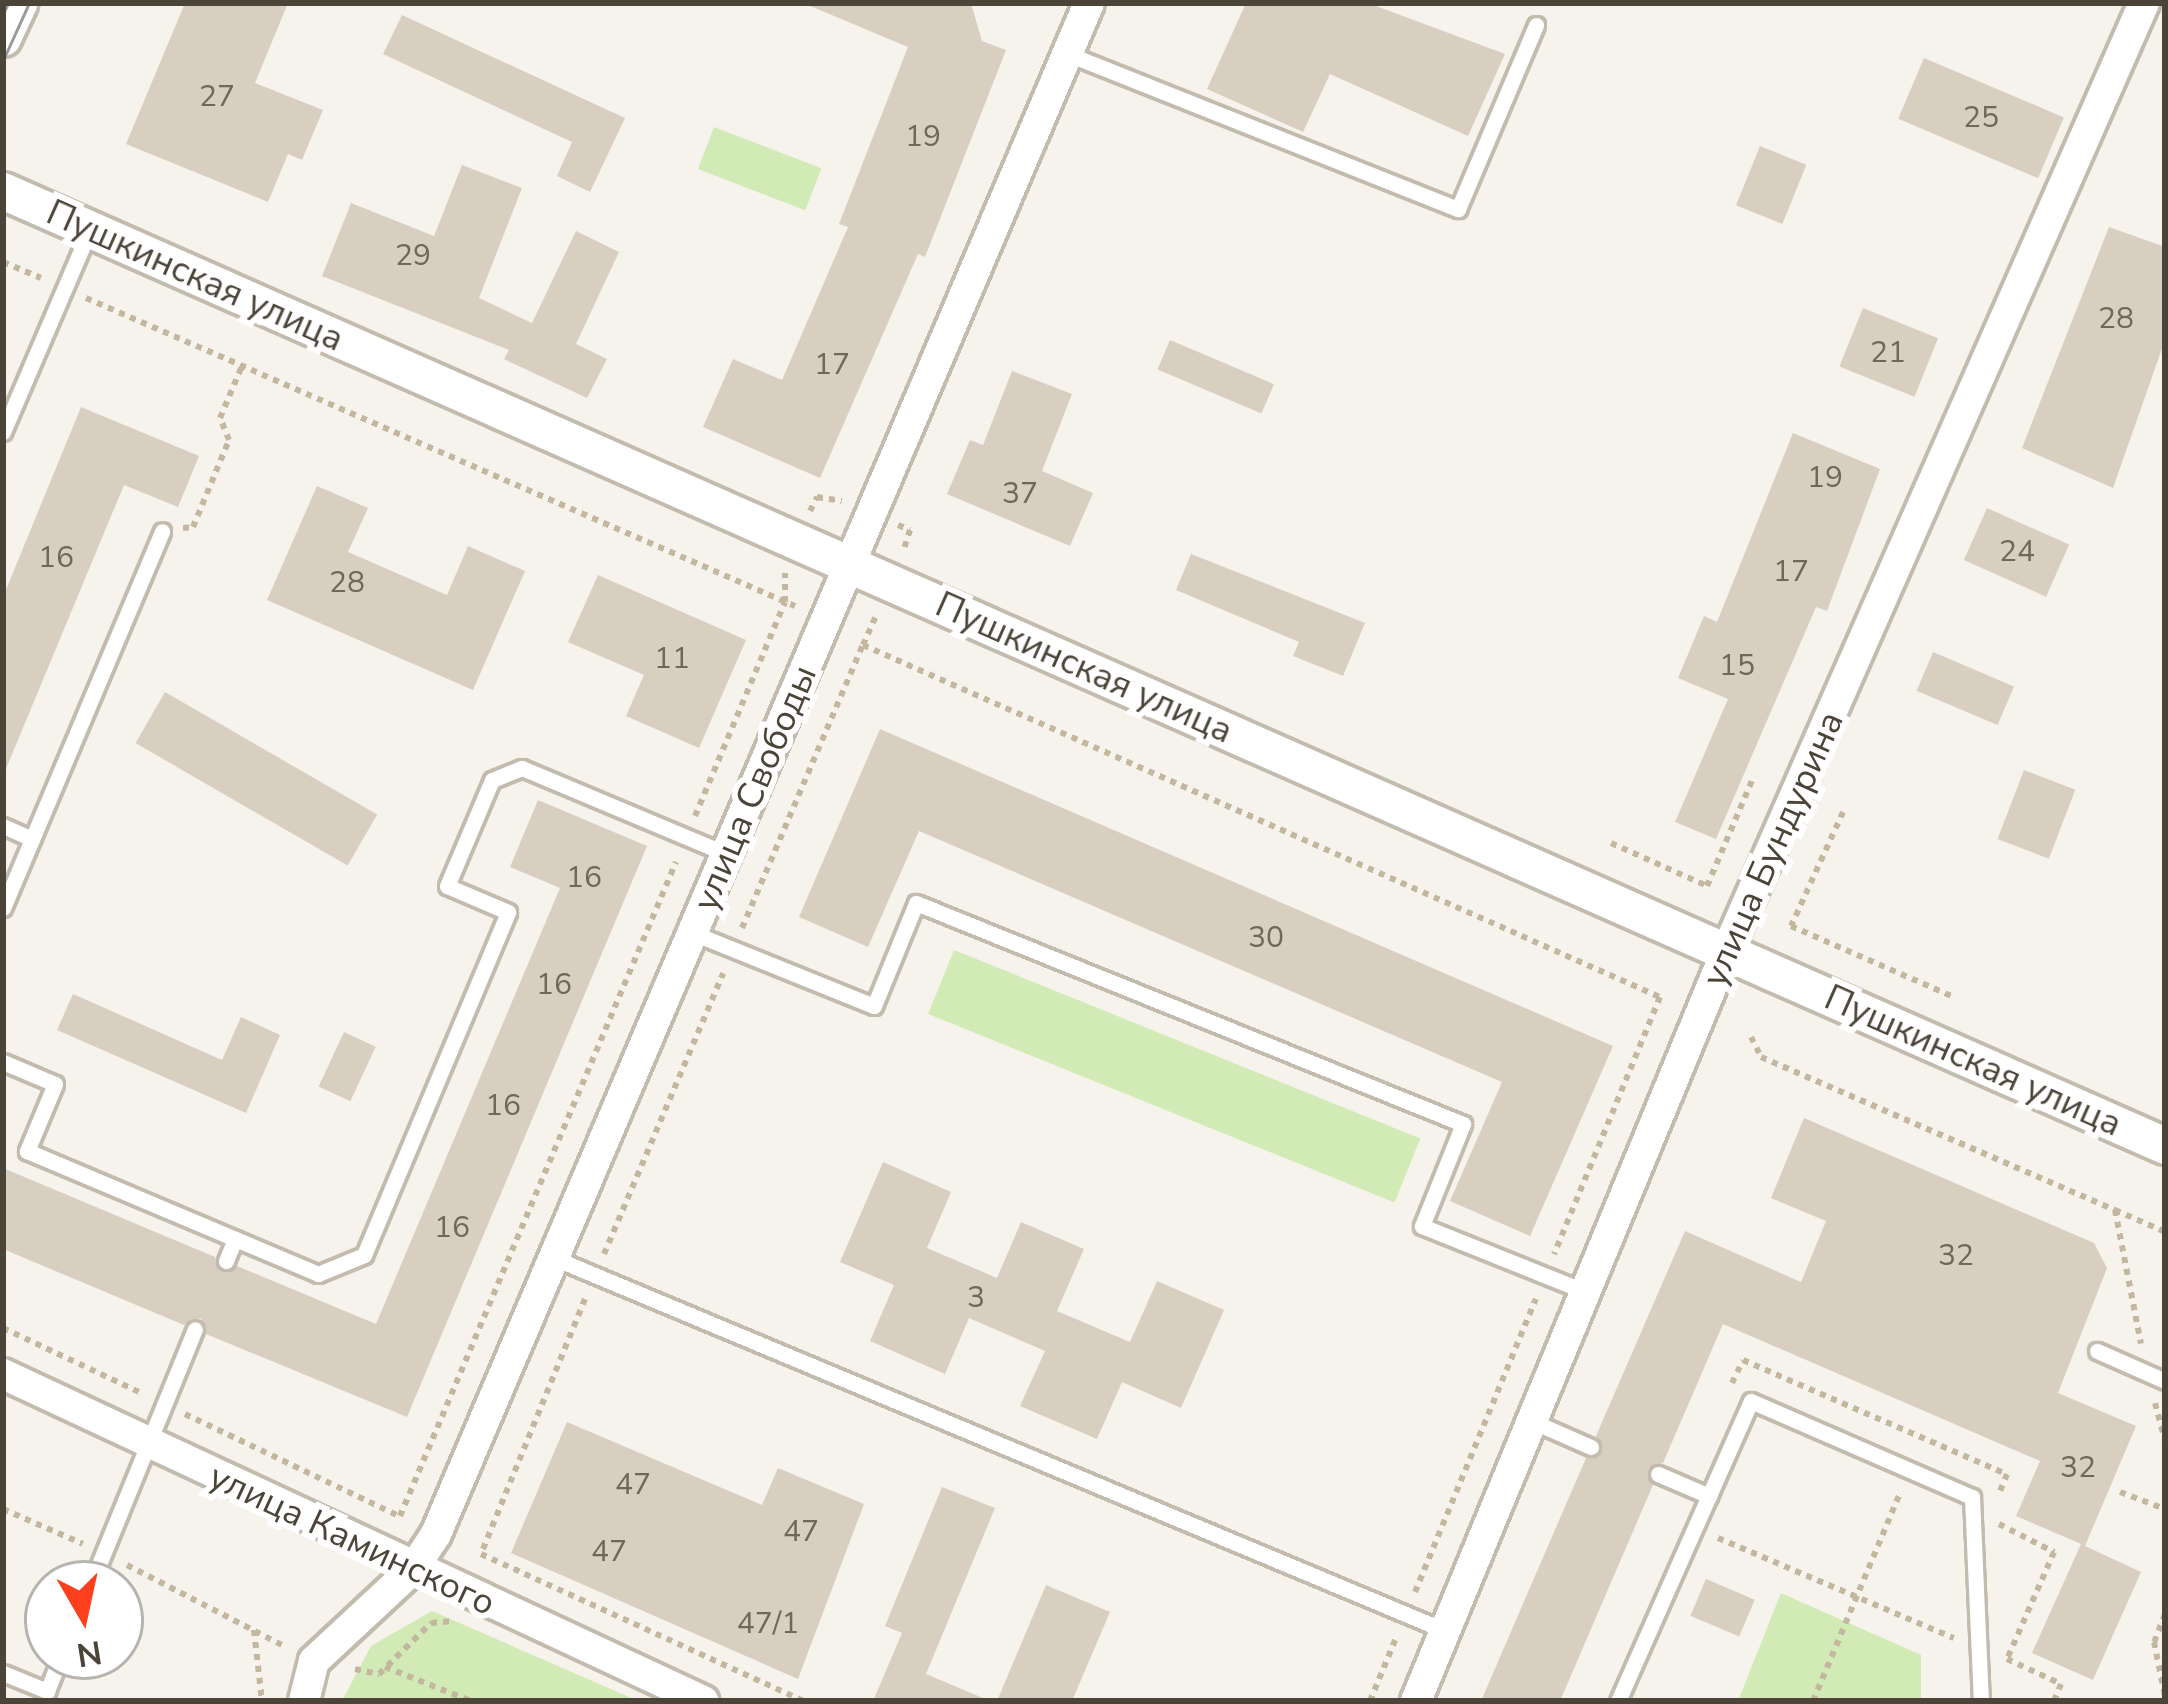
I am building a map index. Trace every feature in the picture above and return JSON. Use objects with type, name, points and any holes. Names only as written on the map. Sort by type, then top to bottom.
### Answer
[{"type":"street","points":[[3,38],[19,3]]},
{"type":"street","name":"улица Свободы","points":[[412,1569],[554,1258],[1089,3]]},
{"type":"street","name":"улица Бундурина","points":[[1416,1701],[1536,1424],[1726,952],[2144,3]]},
{"type":"street","name":"Пушкинская улица","points":[[3,191],[2165,1146]]},
{"type":"street","name":"улица Каминского","points":[[3,1374],[703,1701]]},
{"type":"street","points":[[304,1701],[314,1661],[412,1569]]},
{"type":"lane","points":[[1068,54],[1458,209],[1536,26]]},
{"type":"lane","points":[[3,432],[90,230]]},
{"type":"lane","points":[[3,908],[162,530]]},
{"type":"lane","points":[[3,1062],[55,1084],[27,1151],[318,1274],[364,1255],[508,912],[447,886],[492,780],[522,768],[727,854]]},
{"type":"lane","points":[[3,826],[32,838]]},
{"type":"lane","points":[[693,933],[874,1006],[916,903],[1463,1124],[1422,1226],[1588,1293]]},
{"type":"lane","points":[[226,1262],[235,1239]]},
{"type":"lane","points":[[554,1258],[1446,1631]]},
{"type":"lane","points":[[101,1560],[195,1330]]},
{"type":"lane","points":[[2097,1352],[2165,1381]]},
{"type":"lane","points":[[1618,1701],[1751,1401],[1972,1497],[1981,1701]]},
{"type":"lane","points":[[1536,1424],[1591,1447]]},
{"type":"lane","points":[[1658,1474],[1709,1496]]},
{"type":"lane","points":[[3,1672],[47,1690],[51,1680]]},
{"type":"path","points":[[3,262],[785,602],[827,621],[863,645],[1660,997],[1370,1701]]},
{"type":"path","points":[[162,530],[193,527],[229,440],[220,418],[242,366]]},
{"type":"path","points":[[400,1516],[785,602]]},
{"type":"path","points":[[804,1701],[482,1554],[595,1275],[863,645]]},
{"type":"path","points":[[1611,843],[1707,886],[1754,776]]},
{"type":"path","points":[[1843,812],[1791,926],[1951,996]]},
{"type":"path","points":[[1751,1037],[1761,1057],[2165,1232]]},
{"type":"path","points":[[2115,1210],[2165,1440]]},
{"type":"path","points":[[1724,1402],[1742,1360],[2007,1474],[1996,1502],[2002,1529],[2054,1552],[2007,1659]]},
{"type":"path","points":[[1813,1701],[1924,1438]]},
{"type":"path","points":[[2120,1492],[2165,1509]]},
{"type":"path","points":[[3,1509],[104,1553],[314,1661],[382,1670],[471,1701]]},
{"type":"path","points":[[1695,1528],[2061,1684],[2054,1701]]},
{"type":"path","points":[[2165,1615],[2154,1642],[2165,1696]]},
{"type":"path","points":[[254,1630],[262,1701]]},
{"type":"green space","points":[[714,127],[821,168],[805,210],[698,169]]},
{"type":"green space","points":[[954,950],[1420,1138],[1395,1202],[928,1014]]},
{"type":"green space","points":[[1781,1593],[1921,1655],[1921,1701],[1738,1701]]},
{"type":"green space","points":[[432,1611],[638,1701],[342,1701],[371,1646]]},
{"type":"building","points":[[185,3],[288,3],[255,83],[323,110],[302,160],[288,154],[268,202],[126,144]]},
{"type":"building","points":[[803,3],[971,3],[982,41],[1006,50],[925,257],[918,254],[820,478],[703,427],[733,359],[782,380],[848,227],[839,224],[908,47]]},
{"type":"building","points":[[1246,3],[1368,3],[1505,54],[1468,136],[1330,74],[1303,132],[1207,89]]},
{"type":"building","points":[[402,15],[625,118],[590,192],[557,176],[572,142],[383,54]]},
{"type":"building","points":[[1924,58],[2064,117],[2038,178],[1898,119]]},
{"type":"building","points":[[1760,146],[1806,165],[1782,224],[1736,205]]},
{"type":"building","points":[[462,165],[522,188],[479,298],[532,323],[576,231],[619,252],[576,344],[607,359],[587,398],[504,359],[509,350],[322,276],[351,203],[434,236]]},
{"type":"building","points":[[2109,227],[2165,247],[2165,340],[2113,488],[2022,448]]},
{"type":"building","points":[[1863,308],[1938,338],[1915,397],[1839,366]]},
{"type":"building","points":[[1170,340],[1274,384],[1262,414],[1157,369]]},
{"type":"building","points":[[1012,371],[1072,394],[1042,471],[1093,493],[1070,546],[947,494],[970,440],[983,445]]},
{"type":"building","points":[[81,407],[199,456],[178,507],[124,485],[3,776],[3,597]]},
{"type":"building","points":[[1793,433],[1880,469],[1827,611],[1816,607],[1716,839],[1675,822],[1728,699],[1678,678],[1704,616],[1717,622]]},
{"type":"building","points":[[317,486],[368,508],[348,552],[447,595],[468,546],[525,571],[473,690],[267,600]]},
{"type":"building","points":[[1987,508],[2069,545],[2046,597],[1964,560]]},
{"type":"building","points":[[1191,554],[1365,623],[1343,676],[1293,656],[1299,642],[1176,590]]},
{"type":"building","points":[[598,575],[746,640],[699,748],[626,716],[644,675],[568,642]]},
{"type":"building","points":[[1933,652],[2014,686],[1998,725],[1917,691]]},
{"type":"building","points":[[165,692],[377,814],[348,866],[136,743]]},
{"type":"building","points":[[880,729],[1613,1046],[1530,1236],[1450,1201],[1502,1082],[919,831],[868,947],[799,917]]},
{"type":"building","points":[[2024,770],[2075,790],[2049,859],[1997,839]]},
{"type":"building","points":[[538,800],[647,846],[407,1417],[206,1334],[201,1318],[184,1325],[3,1249],[3,1168],[215,1257],[220,1272],[237,1266],[376,1324],[560,888],[510,867]]},
{"type":"building","points":[[73,994],[222,1060],[241,1017],[280,1035],[246,1113],[57,1030]]},
{"type":"building","points":[[344,1032],[376,1047],[350,1101],[319,1086]]},
{"type":"building","points":[[1804,1118],[2094,1243],[2107,1268],[2058,1393],[2136,1426],[2085,1546],[2141,1572],[2093,1680],[2032,1653],[2081,1544],[2016,1516],[2040,1461],[1723,1324],[1663,1463],[1648,1468],[1653,1485],[1560,1701],[1481,1701],[1586,1458],[1602,1451],[1596,1436],[1685,1231],[1801,1282],[1826,1221],[1771,1198]]},
{"type":"building","points":[[883,1162],[951,1192],[927,1248],[997,1278],[1021,1222],[1084,1249],[1057,1311],[1130,1342],[1157,1281],[1224,1310],[1181,1408],[1122,1382],[1097,1439],[1020,1406],[1045,1351],[969,1318],[945,1374],[870,1341],[894,1285],[840,1262]]},
{"type":"building","points":[[567,1422],[762,1505],[778,1468],[864,1504],[798,1679],[511,1553]]},
{"type":"building","points":[[942,1487],[995,1508],[926,1674],[990,1701],[873,1701],[902,1633],[885,1626]]},
{"type":"building","points":[[1706,1579],[1755,1600],[1739,1637],[1690,1616]]},
{"type":"building","points":[[1046,1585],[1110,1612],[1072,1701],[997,1701]]},
{"type":"tram line","points":[[3,13],[8,3]]},
{"type":"tram line","points":[[3,60],[29,3]]}]
